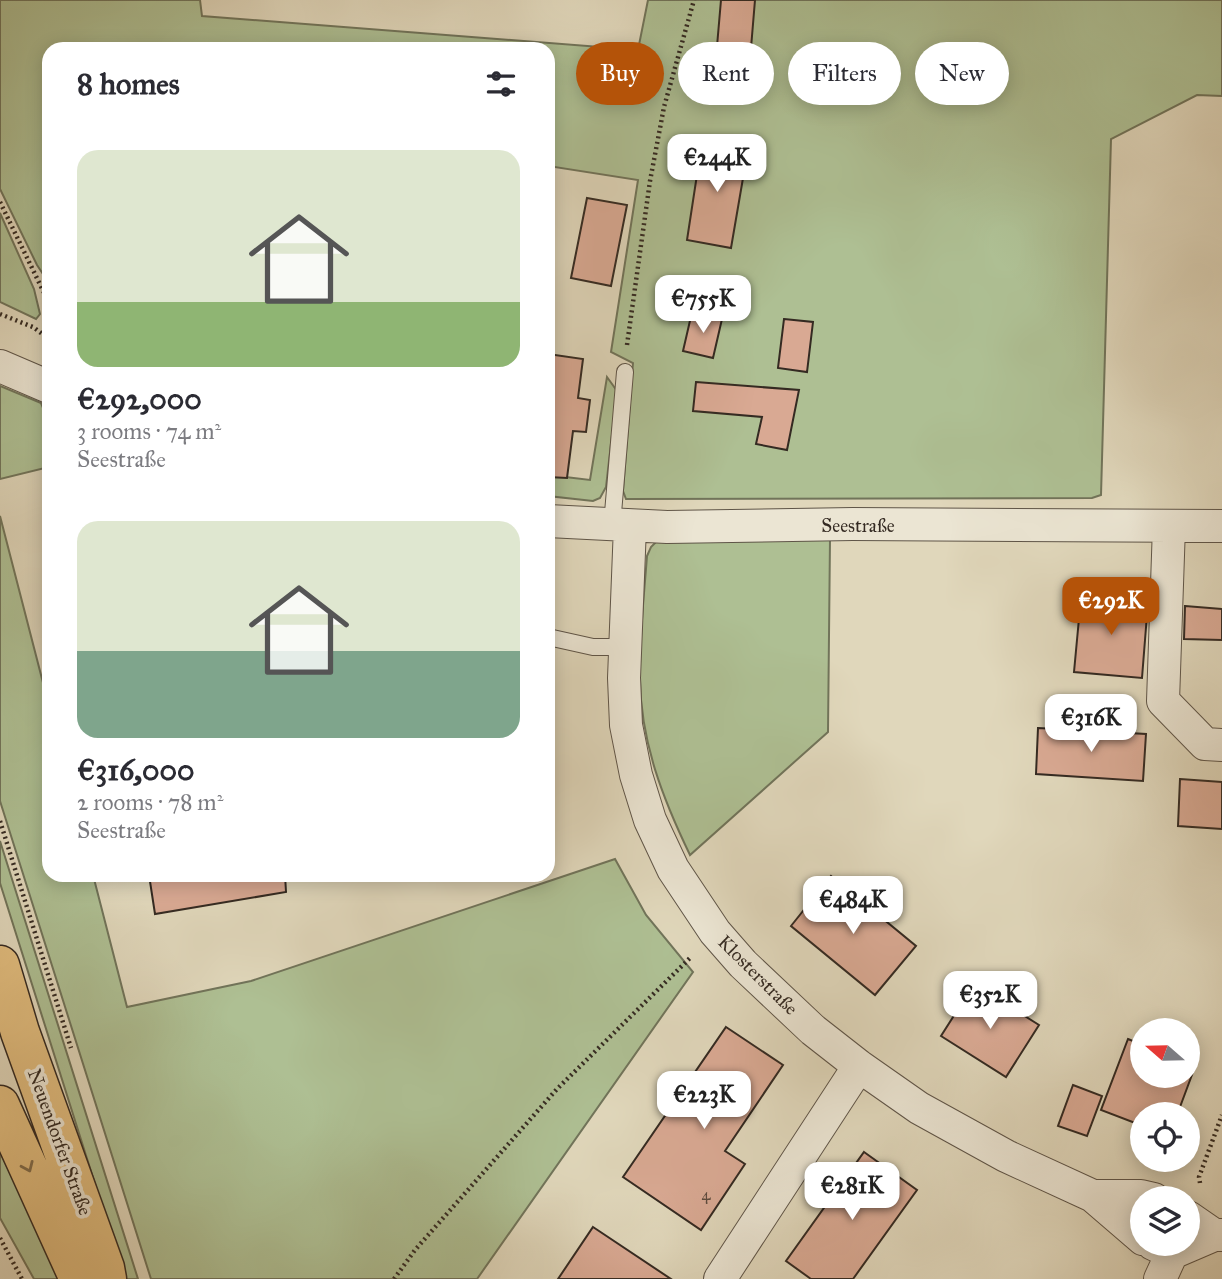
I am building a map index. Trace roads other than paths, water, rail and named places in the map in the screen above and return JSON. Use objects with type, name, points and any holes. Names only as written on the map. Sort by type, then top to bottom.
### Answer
[{"type":"main road","name":"Neuendorfer Straße","points":[[0,965],[20,1032],[107,1279]]},
{"type":"main road","name":"Neuendorfer Straße","points":[[0,1105],[79,1279]]},
{"type":"street","points":[[0,366],[42,384]]},
{"type":"street","name":"Seestraße","points":[[555,521],[621,526],[1222,526]]},
{"type":"street","name":"Klosterstraße","points":[[621,526],[626,725],[636,775],[650,820],[673,869],[715,932],[743,964],[813,1030],[859,1066],[919,1108],[995,1150],[1093,1196],[1130,1228]]},
{"type":"street","points":[[1169,526],[1163,701],[1205,744],[1222,745]]},
{"type":"street","points":[[720,1279],[859,1066]]},
{"type":"street","name":"Klosterstraße","points":[[1093,1196],[1130,1196]]},
{"type":"street","points":[[1200,1224],[1218,1235]]},
{"type":"street","points":[[1162,1259],[1218,1235]]},
{"type":"lane","points":[[621,526],[625,372]]},
{"type":"lane","points":[[555,639],[593,647],[624,647]]}]
